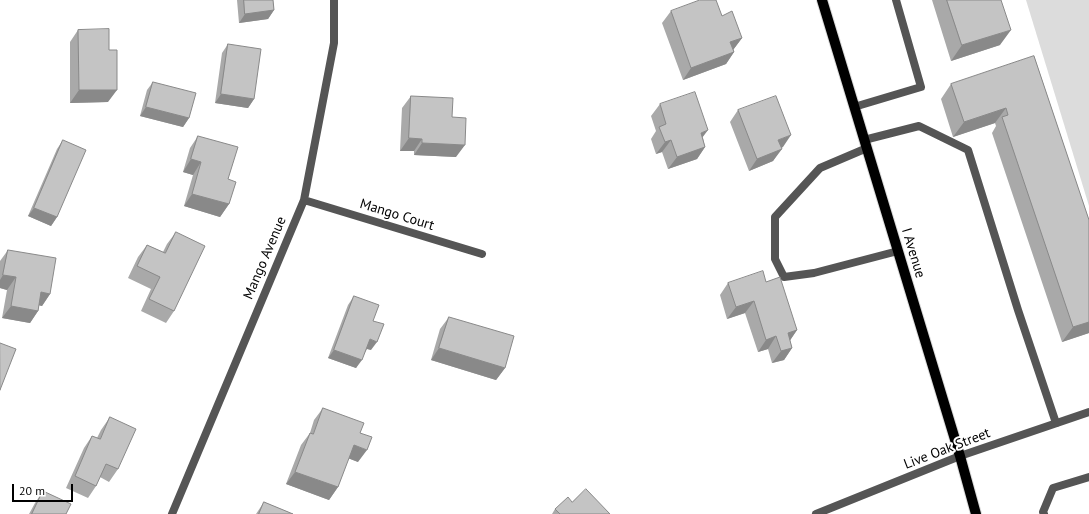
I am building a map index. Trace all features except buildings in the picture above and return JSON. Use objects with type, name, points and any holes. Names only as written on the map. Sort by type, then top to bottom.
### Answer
[{"type":"main road","name":"I Avenue","points":[[822,0],[960,456],[976,514]]},
{"type":"street","name":"Mango Avenue","points":[[172,514],[304,200],[334,43],[334,0]]},
{"type":"street","points":[[854,107],[920,87],[896,0]]},
{"type":"street","points":[[898,252],[814,273],[784,277],[775,259],[774,217],[820,168],[866,144],[919,126],[968,150],[1018,310],[1056,423]]},
{"type":"street","name":"Mango Court","points":[[304,200],[482,254]]},
{"type":"street","name":"Live Oak Street","points":[[816,514],[960,456],[1089,412]]},
{"type":"street","points":[[1044,514],[1043,512],[1053,488],[1089,477]]},
{"type":"shaded area","points":[[1026,0],[1089,0],[1089,206]]}]
